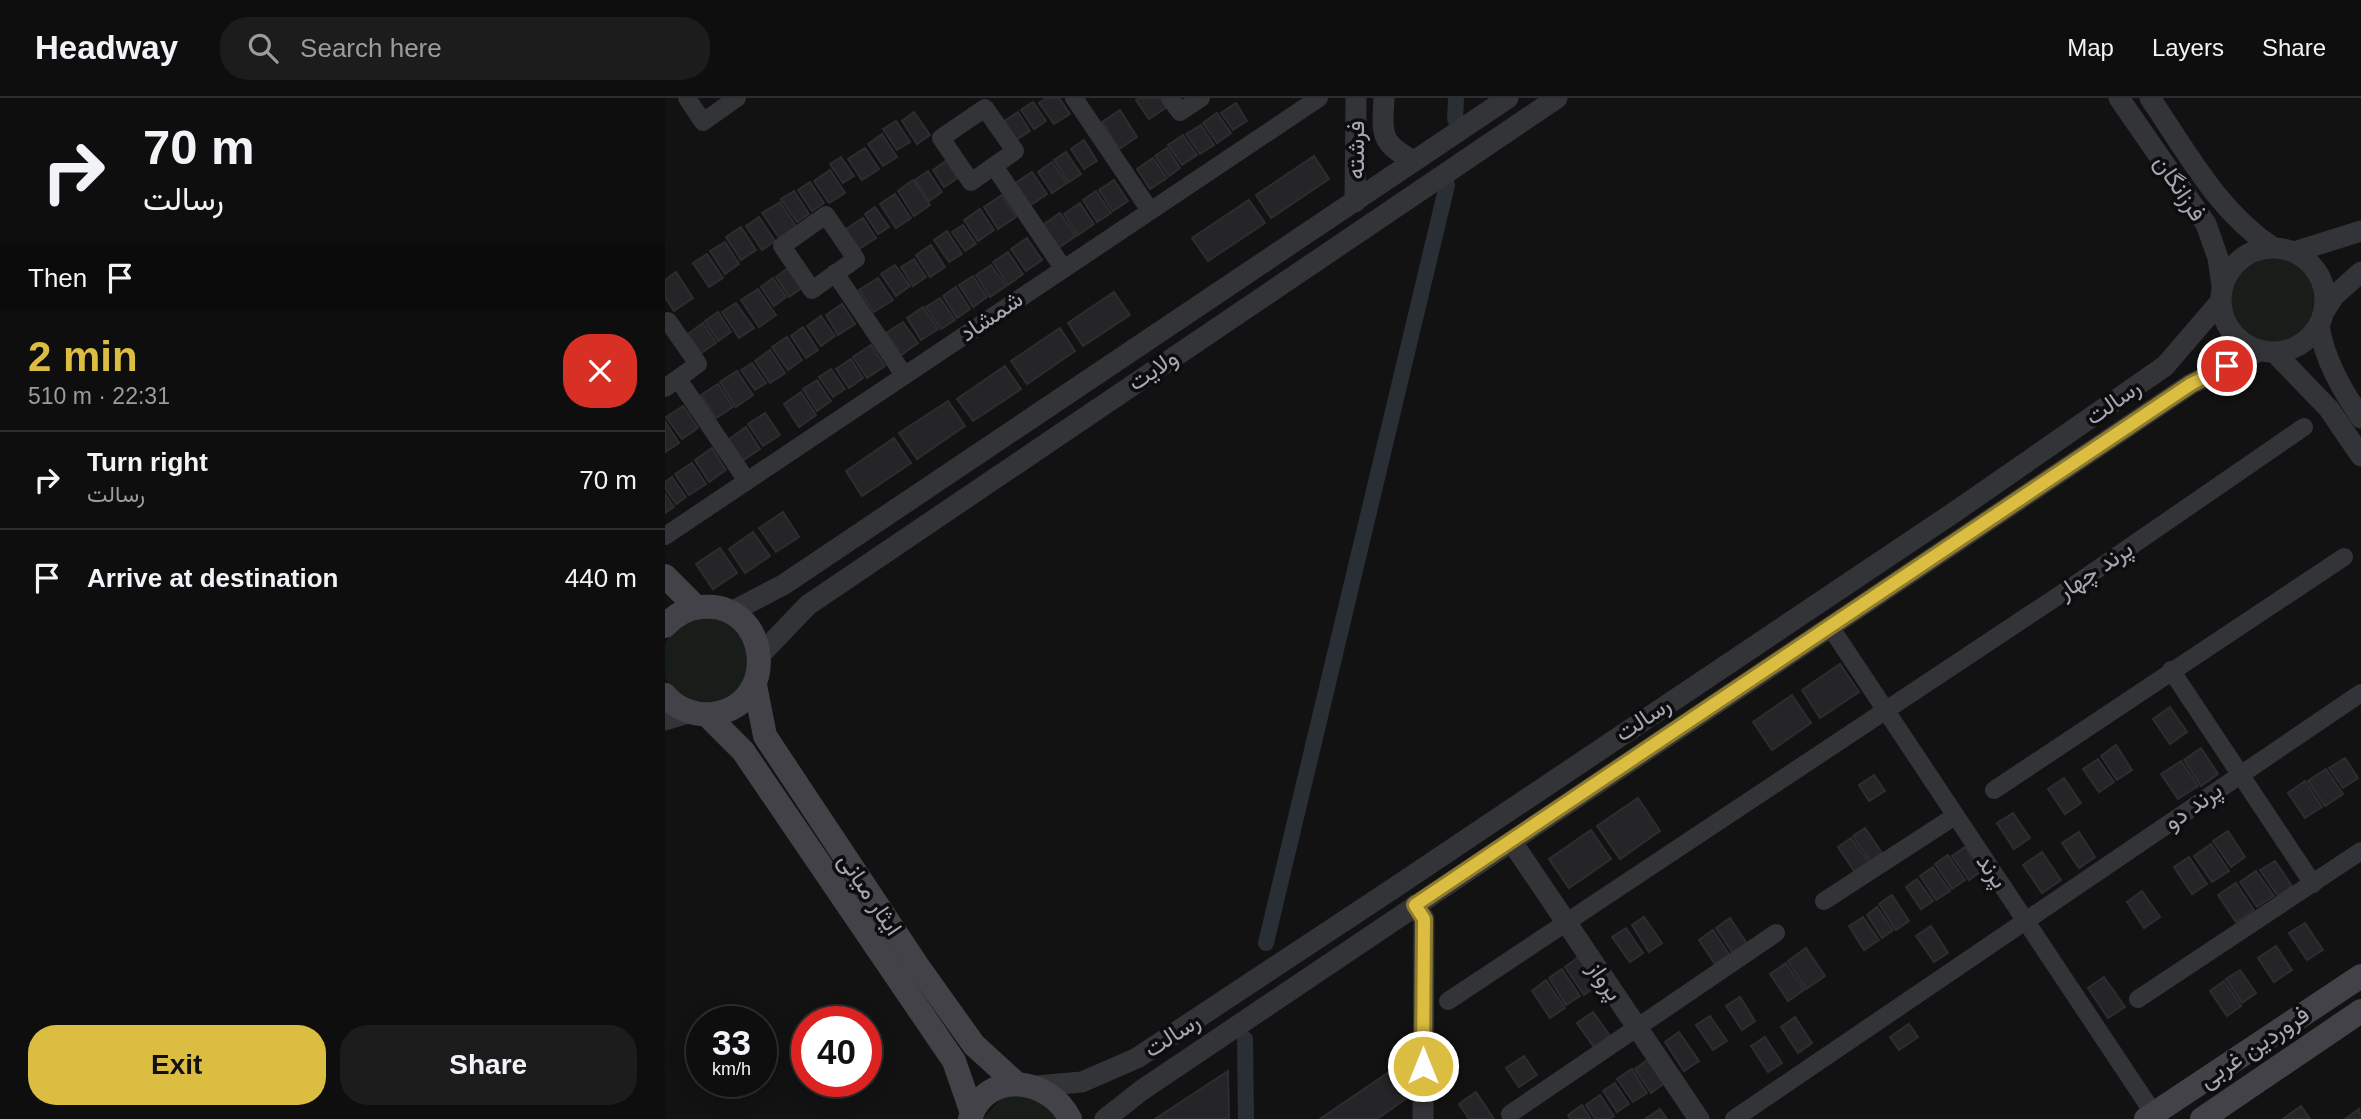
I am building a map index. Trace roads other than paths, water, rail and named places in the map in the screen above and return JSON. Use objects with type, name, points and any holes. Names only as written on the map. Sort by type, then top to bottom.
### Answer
[{"type":"main road","points":[[665,576],[696,607]]},
{"type":"main road","points":[[665,626],[682,612],[696,607],[720,608],[731,612],[751,629],[761,654],[755,685],[735,707],[699,714]]},
{"type":"main road","name":"ایثار میانی","points":[[755,685],[765,736],[917,965],[974,1045],[1026,1085],[1051,1094],[1064,1107],[1070,1119]]},
{"type":"main road","name":"ایثار میانی","points":[[665,695],[699,714],[743,751],[954,1061],[971,1116]]},
{"type":"main road","name":"فروردین غربی","points":[[2150,1116],[2361,976]]},
{"type":"main road","name":"فروردین غربی","points":[[2202,1119],[2361,1011]]},
{"type":"main road","points":[[971,1116],[983,1098],[999,1088],[1026,1085]]},
{"type":"street","points":[[687,98],[703,122],[737,98]]},
{"type":"street","points":[[1074,98],[1149,209]]},
{"type":"street","points":[[1170,98],[1180,112],[1201,98]]},
{"type":"street","name":"شمشاد","points":[[665,536],[1149,209],[1319,98]]},
{"type":"street","name":"فرشته","points":[[1355,202],[1356,98]]},
{"type":"street","name":"فرشته","points":[[1384,98],[1382,129],[1386,141],[1394,150],[1414,161]]},
{"type":"street","name":"ولایت","points":[[731,612],[783,585],[1508,98]]},
{"type":"street","name":"ولایت","points":[[761,654],[808,605],[1557,98]]},
{"type":"street","name":"فرزانگان","points":[[2119,98],[2206,224],[2218,258],[2221,294]]},
{"type":"street","name":"فرزانگان","points":[[2150,98],[2225,208],[2249,232],[2272,247]]},
{"type":"street","points":[[994,166],[1063,268]]},
{"type":"street","points":[[2294,252],[2361,231]]},
{"type":"street","points":[[2361,418],[2322,345],[2322,279],[2313,266],[2294,252],[2272,247],[2256,250],[2236,262],[2221,294],[2223,318],[2231,333],[2244,344],[2267,352],[2329,409],[2361,456]]},
{"type":"street","points":[[2267,352],[2300,344],[2322,318],[2334,296],[2361,272]]},
{"type":"street","points":[[835,273],[904,375]]},
{"type":"street","name":"رسالت","points":[[1026,1085],[1082,1082],[1108,1073],[1161,1042],[1959,509],[2165,366],[2221,294]]},
{"type":"street","points":[[665,323],[668,320],[698,364],[671,383],[747,481]]},
{"type":"street","name":"رسالت","points":[[1105,1119],[1415,905],[2191,384],[2267,352]]},
{"type":"street","name":"پرند چهار","points":[[1448,1001],[1884,708],[2073,586],[2304,427]]},
{"type":"street","points":[[1994,790],[2344,557]]},
{"type":"street","name":"پرند","points":[[1831,628],[2026,922],[2150,1116]]},
{"type":"street","points":[[2171,670],[2313,884]]},
{"type":"street","name":"پرند دو","points":[[1734,1119],[2361,693]]},
{"type":"street","points":[[665,720],[699,714]]},
{"type":"street","points":[[1824,901],[1955,816]]},
{"type":"street","name":"پرواز","points":[[1512,842],[1699,1119]]},
{"type":"street","points":[[2138,999],[2361,851]]},
{"type":"street","points":[[1415,905],[1424,919],[1423,1119]]},
{"type":"street","points":[[1510,1114],[1776,933]]},
{"type":"waterway","points":[[1455,119],[1456,98]]},
{"type":"waterway","points":[[1266,943],[1447,185]]},
{"type":"waterway","points":[[1245,1039],[1246,1119]]}]
